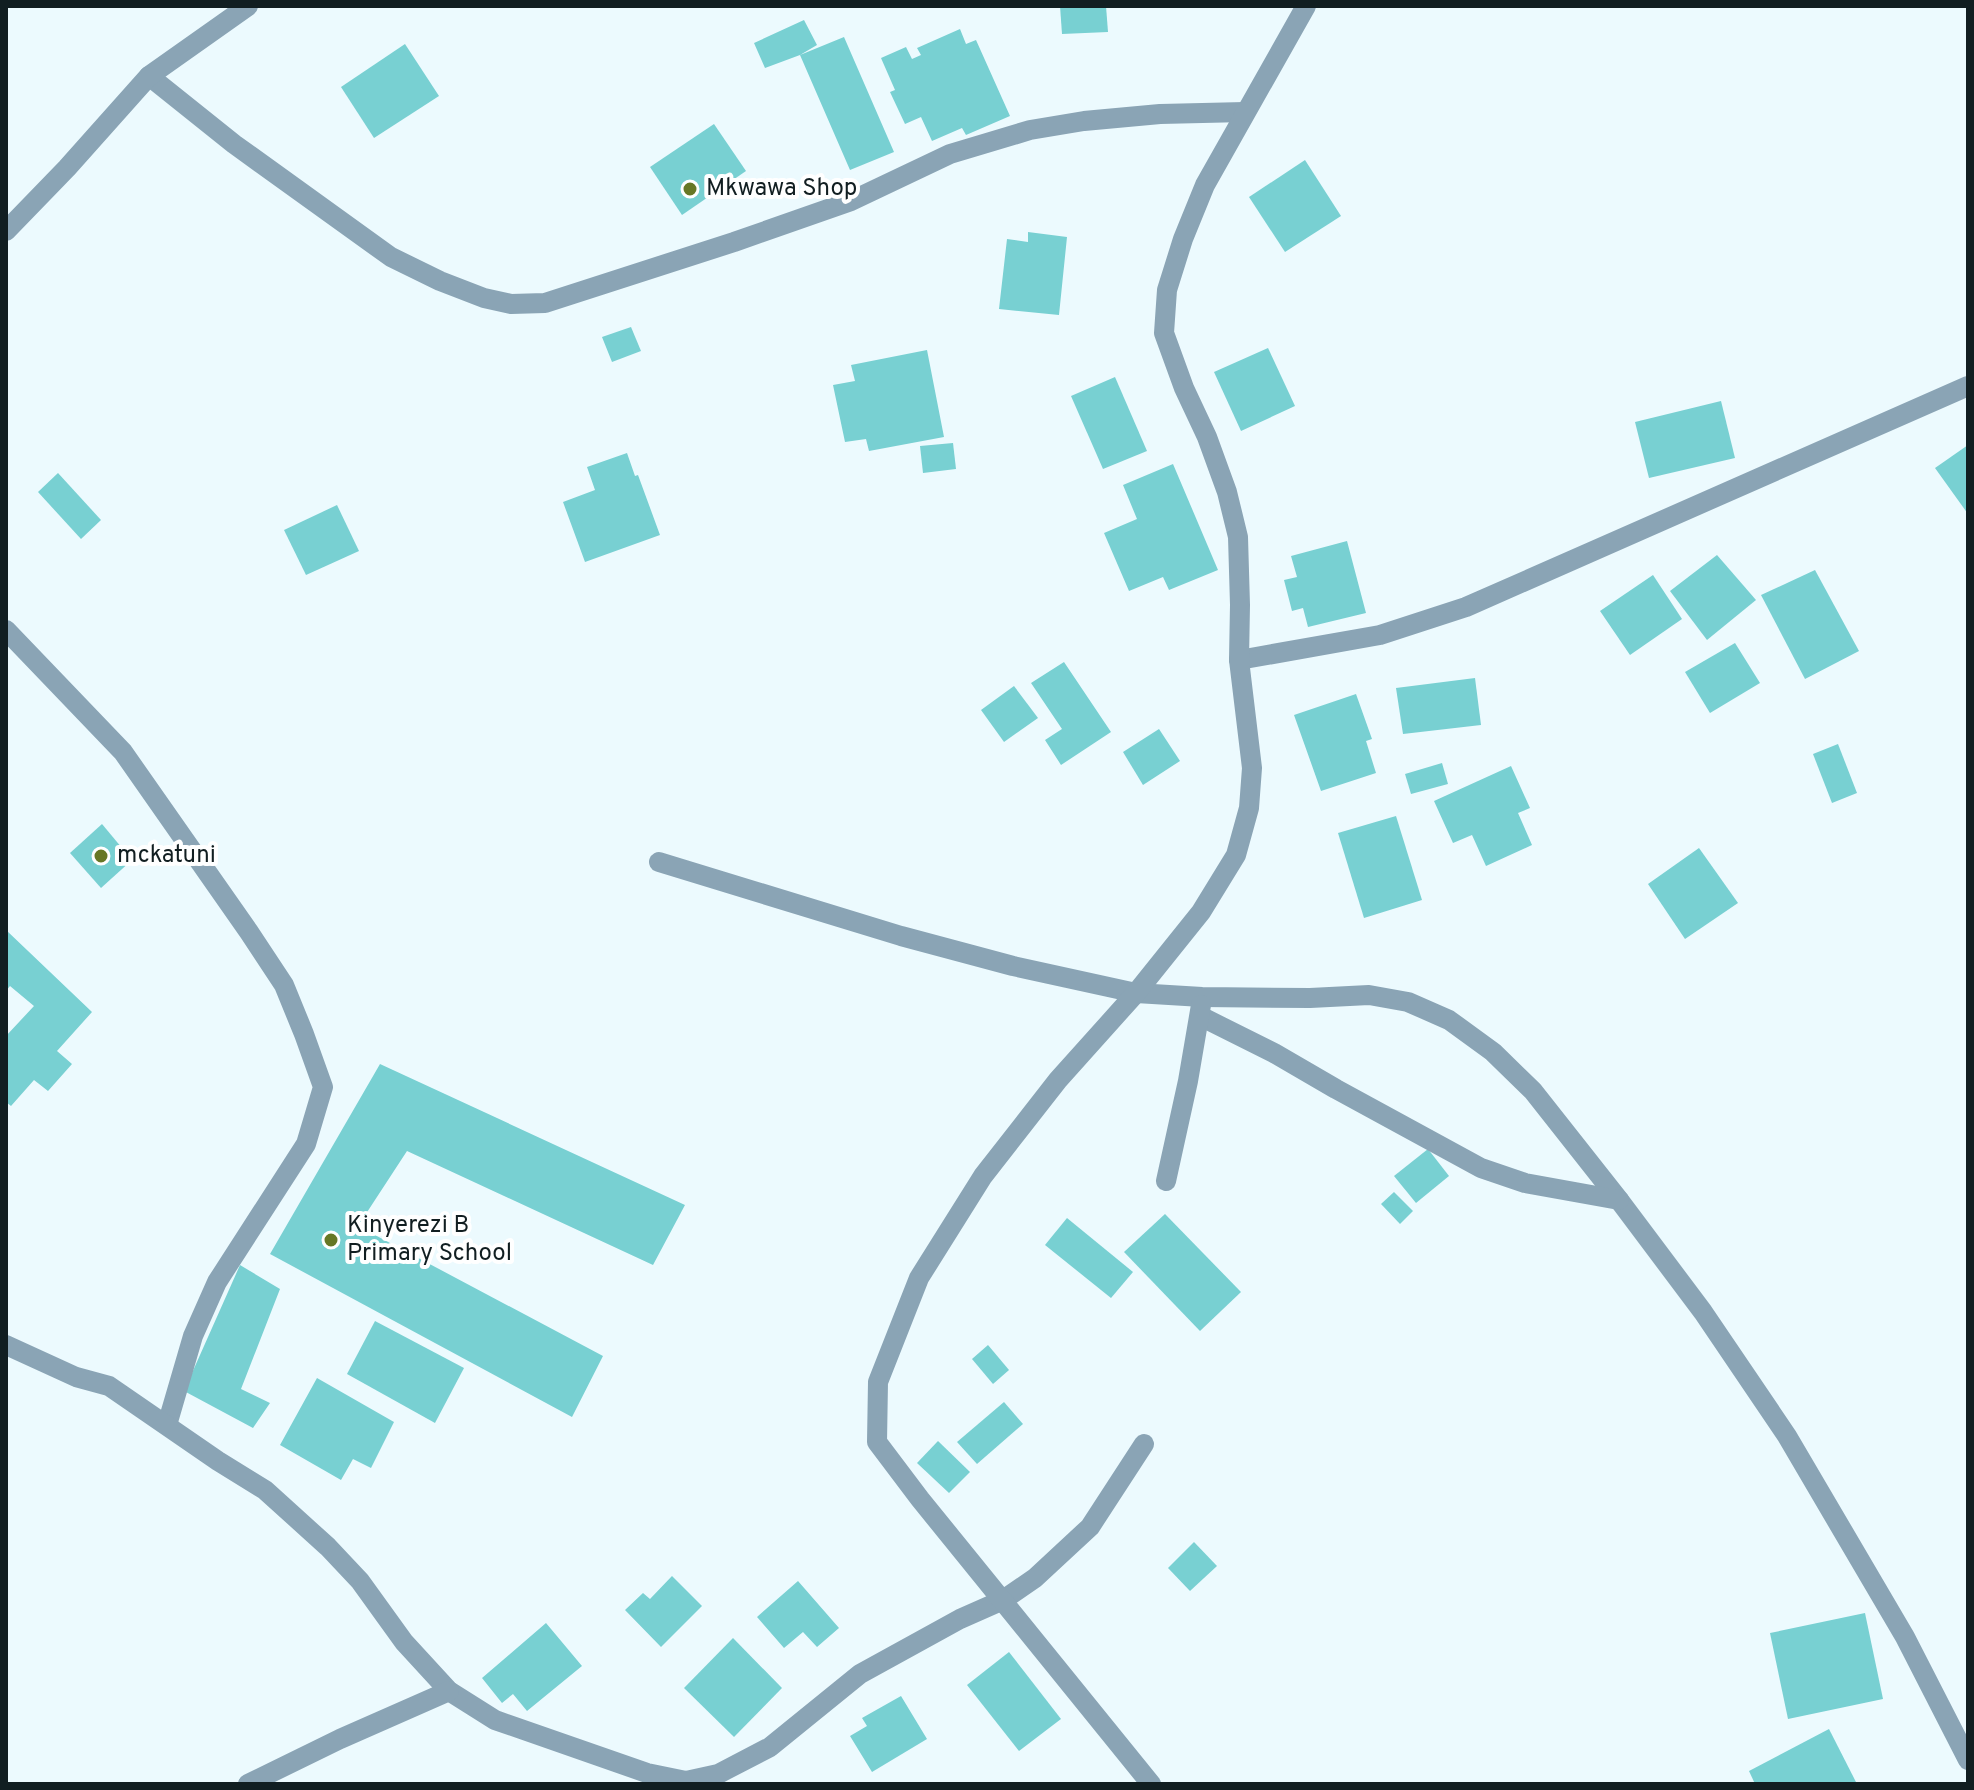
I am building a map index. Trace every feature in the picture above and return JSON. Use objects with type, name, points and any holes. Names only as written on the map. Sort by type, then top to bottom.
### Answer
[{"type":"street","points":[[6,231],[149,76],[248,6]]},
{"type":"street","points":[[1151,1784],[877,1442],[878,1382],[919,1278],[983,1176],[1058,1080],[1136,993],[1201,912],[1236,855],[1249,808],[1252,768],[1239,660],[1238,537],[1217,464],[1164,333],[1167,290],[1205,185],[1306,6]]},
{"type":"street","points":[[149,76],[234,144],[391,257],[440,281],[484,298],[511,304],[545,303],[734,242],[851,201],[950,154],[1030,130],[1145,115],[1245,112]]},
{"type":"street","points":[[1239,660],[1380,635],[1466,607],[1968,386]]},
{"type":"street","points":[[6,630],[123,752],[231,906],[284,985],[323,1087],[306,1144],[217,1282],[193,1336],[167,1425]]},
{"type":"street","points":[[659,862],[901,936],[1013,966],[1136,993],[1201,1006],[1369,995],[1408,1002],[1449,1020],[1493,1052],[1533,1091],[1703,1312],[1787,1436],[1905,1637],[1968,1760]]},
{"type":"street","points":[[1166,1181],[1201,1006]]},
{"type":"street","points":[[1201,1006],[1336,1089],[1481,1168],[1525,1183],[1619,1200]]},
{"type":"street","points":[[6,1345],[76,1377],[109,1386],[265,1490],[328,1547],[360,1581],[404,1642],[449,1691],[495,1720],[647,1773],[686,1781],[718,1779],[770,1747],[860,1674],[960,1619],[1003,1600],[1035,1578],[1090,1527],[1144,1444]]},
{"type":"street","points":[[248,1784],[449,1691]]},
{"type":"building","points":[[1060,6],[1106,6],[1108,32],[1062,34]]},
{"type":"building","points":[[804,20],[817,45],[765,68],[754,43]]},
{"type":"building","points":[[960,29],[966,44],[976,40],[1010,116],[966,135],[962,128],[932,141],[921,117],[905,124],[890,92],[895,90],[881,58],[906,47],[912,59],[921,55],[917,48]]},
{"type":"building","points":[[844,37],[894,152],[850,170],[800,55]]},
{"type":"building","points":[[405,44],[439,96],[374,138],[341,87]]},
{"type":"building","points":[[714,124],[746,171],[682,215],[650,167]]},
{"type":"building","points":[[1305,160],[1341,216],[1285,252],[1249,197]]},
{"type":"building","points":[[1028,232],[1067,237],[1059,315],[999,309],[1007,239],[1028,242]]},
{"type":"building","points":[[631,327],[641,351],[612,362],[602,337]]},
{"type":"building","points":[[1268,348],[1295,406],[1241,431],[1214,372]]},
{"type":"building","points":[[927,350],[944,437],[869,451],[866,439],[845,442],[833,385],[855,381],[851,365]]},
{"type":"building","points":[[1115,377],[1147,451],[1103,469],[1071,396]]},
{"type":"building","points":[[1721,401],[1735,458],[1649,478],[1635,422]]},
{"type":"building","points":[[953,443],[956,469],[923,473],[920,446]]},
{"type":"building","points":[[1968,445],[1968,514],[1935,468]]},
{"type":"building","points":[[627,453],[660,535],[585,562],[563,502],[595,490],[587,467]]},
{"type":"building","points":[[1173,464],[1218,570],[1169,590],[1163,577],[1129,591],[1104,533],[1137,519],[1123,485]]},
{"type":"building","points":[[58,473],[101,520],[81,539],[38,492]]},
{"type":"building","points":[[337,505],[359,551],[306,575],[284,530]]},
{"type":"building","points":[[1347,541],[1366,613],[1308,627],[1303,608],[1292,611],[1284,580],[1297,577],[1291,556]]},
{"type":"building","points":[[1717,555],[1756,600],[1707,640],[1670,591]]},
{"type":"building","points":[[1815,570],[1859,651],[1805,679],[1761,595]]},
{"type":"building","points":[[1653,575],[1682,619],[1630,655],[1600,611]]},
{"type":"building","points":[[1735,643],[1760,683],[1710,713],[1685,672]]},
{"type":"building","points":[[1064,662],[1111,732],[1061,765],[1045,740],[1062,729],[1031,683]]},
{"type":"building","points":[[1475,678],[1481,725],[1403,734],[1396,688]]},
{"type":"building","points":[[1014,686],[1038,718],[1004,742],[981,710]]},
{"type":"building","points":[[1356,694],[1372,739],[1366,741],[1376,773],[1321,791],[1294,715]]},
{"type":"building","points":[[1159,729],[1180,761],[1143,785],[1123,752]]},
{"type":"building","points":[[1838,744],[1857,793],[1832,803],[1813,754]]},
{"type":"building","points":[[1442,763],[1448,784],[1411,794],[1405,774]]},
{"type":"building","points":[[1511,766],[1530,808],[1518,813],[1532,845],[1486,866],[1472,835],[1453,843],[1434,801]]},
{"type":"building","points":[[1396,816],[1422,900],[1364,918],[1338,833]]},
{"type":"building","name":"mckatuni","points":[[102,824],[132,860],[101,888],[70,853]]},
{"type":"building","points":[[1699,848],[1738,903],[1685,939],[1648,884]]},
{"type":"building","points":[[6,930],[92,1012],[57,1051],[72,1064],[48,1091],[34,1080],[11,1106],[6,1102],[6,1036],[34,1006],[10,986],[6,991]]},
{"type":"building","name":"Kinyerezi B Primary School","points":[[380,1064],[685,1205],[653,1265],[407,1151],[358,1226],[603,1356],[572,1417],[270,1254]]},
{"type":"building","points":[[1428,1149],[1449,1176],[1416,1203],[1394,1176]]},
{"type":"building","points":[[1394,1192],[1413,1211],[1400,1224],[1381,1204]]},
{"type":"building","points":[[1165,1214],[1241,1292],[1200,1331],[1124,1252]]},
{"type":"building","points":[[1067,1218],[1133,1272],[1111,1298],[1045,1245]]},
{"type":"building","points":[[240,1265],[280,1289],[241,1389],[270,1403],[253,1428],[184,1391]]},
{"type":"building","points":[[375,1321],[464,1368],[435,1423],[347,1374]]},
{"type":"building","points":[[988,1345],[1009,1370],[993,1384],[972,1359]]},
{"type":"building","points":[[317,1378],[394,1422],[371,1468],[353,1459],[341,1480],[280,1445]]},
{"type":"building","points":[[1004,1402],[1023,1424],[977,1464],[957,1442]]},
{"type":"building","points":[[938,1441],[970,1472],[949,1493],[917,1463]]},
{"type":"building","points":[[1194,1542],[1217,1566],[1190,1591],[1168,1568]]},
{"type":"building","points":[[672,1576],[702,1606],[661,1647],[625,1610],[643,1593],[650,1599]]},
{"type":"building","points":[[798,1581],[839,1628],[817,1647],[803,1632],[784,1648],[757,1617]]},
{"type":"building","points":[[1865,1613],[1883,1699],[1788,1719],[1770,1633]]},
{"type":"building","points":[[546,1623],[582,1666],[527,1711],[513,1694],[502,1703],[482,1678]]},
{"type":"building","points":[[733,1638],[782,1688],[734,1737],[684,1688]]},
{"type":"building","points":[[1009,1652],[1061,1719],[1019,1751],[967,1685]]},
{"type":"building","points":[[901,1696],[927,1739],[872,1772],[850,1736],[867,1726],[862,1718]]},
{"type":"building","points":[[1829,1729],[1857,1784],[1755,1784],[1749,1771]]},
{"type":"place","name":"Mkwawa Shop","points":[[690,189]]},
{"type":"place","name":"mckatuni","points":[[101,856]]},
{"type":"place","name":"Kinyerezi B Primary School","points":[[331,1240]]}]
